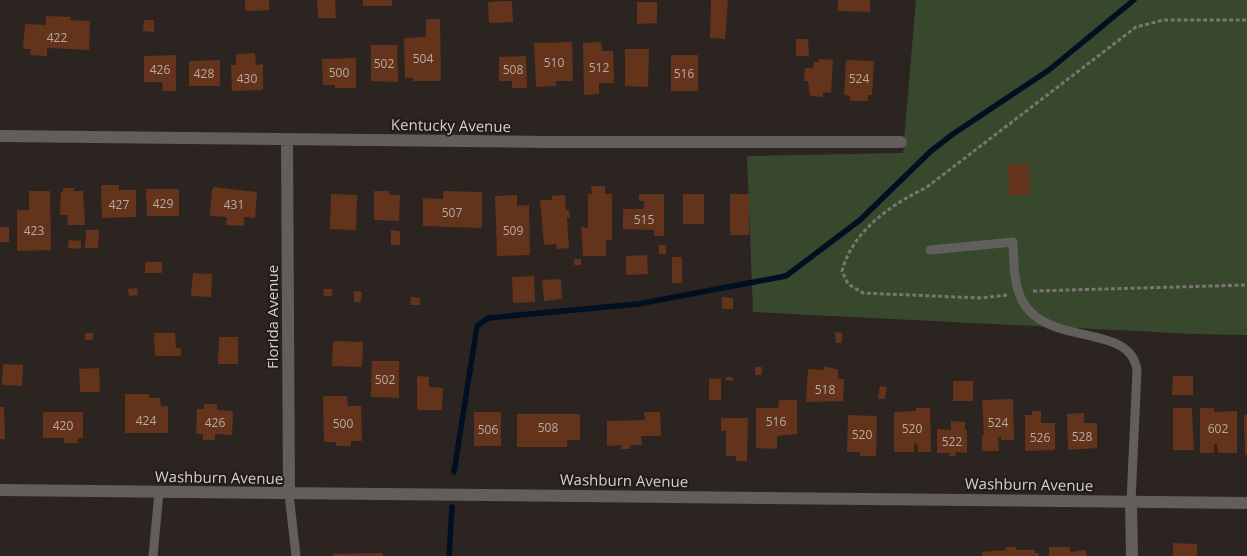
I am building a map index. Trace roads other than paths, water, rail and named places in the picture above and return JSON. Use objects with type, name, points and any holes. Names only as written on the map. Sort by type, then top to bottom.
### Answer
[{"type":"street","name":"Kentucky Avenue","points":[[0,136],[287,140],[901,142]]},
{"type":"street","name":"Florida Avenue","points":[[287,140],[289,494]]},
{"type":"street","name":"Washburn Avenue","points":[[0,490],[1247,503]]},
{"type":"street","points":[[1131,501],[1132,556]]},
{"type":"lane","points":[[930,250],[1012,242],[1015,279],[1020,293],[1024,303],[1042,321],[1074,334],[1111,340],[1128,350],[1136,362],[1131,501]]},
{"type":"lane","points":[[153,556],[159,492]]},
{"type":"lane","points":[[289,494],[296,556]]},
{"type":"waterway","points":[[454,472],[477,326],[488,318],[638,304],[786,276],[860,220],[931,151],[953,134],[1049,70],[1134,0]]},
{"type":"waterway","points":[[449,556],[452,507]]}]
